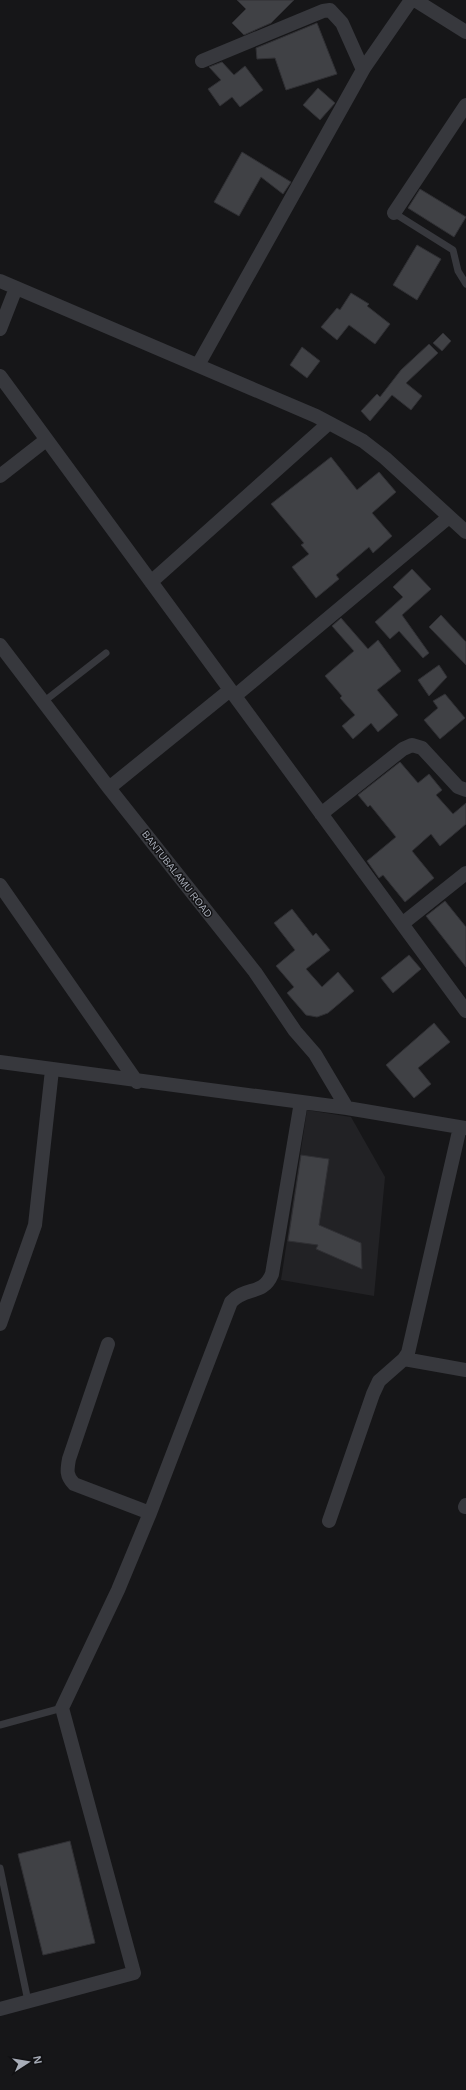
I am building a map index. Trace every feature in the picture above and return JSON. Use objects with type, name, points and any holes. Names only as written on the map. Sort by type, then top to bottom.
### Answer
[{"type":"street","points":[[198,365],[363,70],[411,0]]},
{"type":"street","points":[[415,0],[466,32]]},
{"type":"street","points":[[202,61],[323,11],[330,10],[342,23],[363,70]]},
{"type":"street","points":[[394,213],[466,105]]},
{"type":"street","points":[[0,281],[198,365],[329,423],[363,441],[385,458],[466,532]]},
{"type":"street","points":[[0,329],[16,288]]},
{"type":"street","points":[[0,376],[466,1011]]},
{"type":"street","points":[[151,582],[329,423]]},
{"type":"street","points":[[0,476],[46,440]]},
{"type":"street","points":[[109,788],[233,694],[449,517]]},
{"type":"street","name":"BANTUBALAMU ROAD","points":[[0,645],[42,703],[255,972],[295,1030],[315,1054],[347,1108]]},
{"type":"street","points":[[321,814],[403,748],[412,745],[422,748],[458,787],[466,790]]},
{"type":"street","points":[[402,924],[466,874]]},
{"type":"street","points":[[1,889],[136,1082]]},
{"type":"street","points":[[0,1062],[136,1082],[347,1108],[463,1127],[408,1353],[404,1360],[384,1376],[373,1394],[329,1521]]},
{"type":"street","points":[[0,1324],[34,1225],[52,1070]]},
{"type":"street","points":[[0,2009],[134,1974],[62,1708],[108,1614],[150,1513],[230,1302],[237,1296],[259,1289],[268,1284],[272,1274],[301,1102]]},
{"type":"street","points":[[108,1344],[69,1459],[67,1474],[68,1479],[74,1484],[150,1513]]},
{"type":"street","points":[[404,1360],[466,1370]]},
{"type":"lane","points":[[394,213],[453,250],[458,271],[466,284]]},
{"type":"lane","points":[[42,703],[106,653]]},
{"type":"lane","points":[[0,1726],[62,1708]]},
{"type":"lane","points":[[0,1868],[28,2001]]},
{"type":"shaded area","points":[[307,1110],[351,1117],[385,1177],[374,1296],[281,1280]]},
{"type":"building","points":[[237,0],[294,0],[271,23],[244,35],[232,23],[246,9]]},
{"type":"building","points":[[317,23],[337,74],[286,90],[275,58],[257,59],[256,48]]},
{"type":"building","points":[[222,62],[234,75],[245,66],[263,90],[240,107],[232,97],[220,106],[208,89],[221,80],[209,67]]},
{"type":"building","points":[[318,88],[335,103],[320,120],[303,105]]},
{"type":"building","points":[[242,152],[291,182],[283,194],[261,177],[239,216],[214,202]]},
{"type":"building","points":[[420,189],[466,217],[454,237],[408,208]]},
{"type":"building","points":[[417,245],[441,259],[417,300],[393,285]]},
{"type":"building","points":[[351,293],[369,304],[367,306],[390,324],[375,344],[349,325],[337,340],[321,327],[337,308],[340,310]]},
{"type":"building","points":[[443,333],[451,341],[442,351],[433,343]]},
{"type":"building","points":[[429,344],[438,353],[406,383],[422,396],[411,410],[392,395],[370,421],[361,411],[377,394],[380,397],[401,370]]},
{"type":"building","points":[[302,347],[320,361],[307,378],[290,365]]},
{"type":"building","points":[[331,457],[357,490],[379,472],[396,492],[372,513],[392,536],[373,553],[369,547],[336,575],[339,579],[316,598],[292,567],[309,554],[301,545],[304,543],[271,504]]},
{"type":"building","points":[[412,569],[431,589],[402,615],[429,653],[423,658],[399,631],[390,639],[375,622],[403,597],[393,587]]},
{"type":"building","points":[[441,615],[466,642],[466,665],[429,627]]},
{"type":"building","points":[[341,618],[368,649],[378,640],[401,671],[377,690],[398,715],[378,732],[371,723],[353,739],[342,726],[355,715],[340,698],[342,696],[325,676],[354,651],[332,626]]},
{"type":"building","points":[[439,665],[447,677],[429,696],[418,680]]},
{"type":"building","points":[[445,694],[465,718],[440,739],[424,720],[438,708],[433,701]]},
{"type":"building","points":[[400,762],[418,783],[429,774],[442,790],[436,795],[453,814],[466,803],[466,824],[440,846],[431,834],[412,851],[434,878],[405,902],[383,875],[379,878],[367,861],[396,837],[370,805],[368,807],[358,795]]},
{"type":"building","points":[[445,901],[466,927],[466,967],[426,916]]},
{"type":"building","points":[[292,909],[313,936],[316,933],[330,950],[306,969],[322,987],[338,972],[354,991],[328,1013],[317,1017],[306,1015],[287,993],[294,987],[276,966],[295,950],[274,923]]},
{"type":"building","points":[[409,955],[421,969],[393,993],[381,978]]},
{"type":"building","points":[[434,1023],[450,1042],[418,1068],[431,1084],[414,1098],[386,1065]]},
{"type":"building","points":[[301,1155],[329,1159],[319,1225],[361,1243],[362,1269],[316,1249],[318,1245],[288,1241]]},
{"type":"building","points":[[70,1841],[95,1943],[43,1955],[18,1854]]}]
